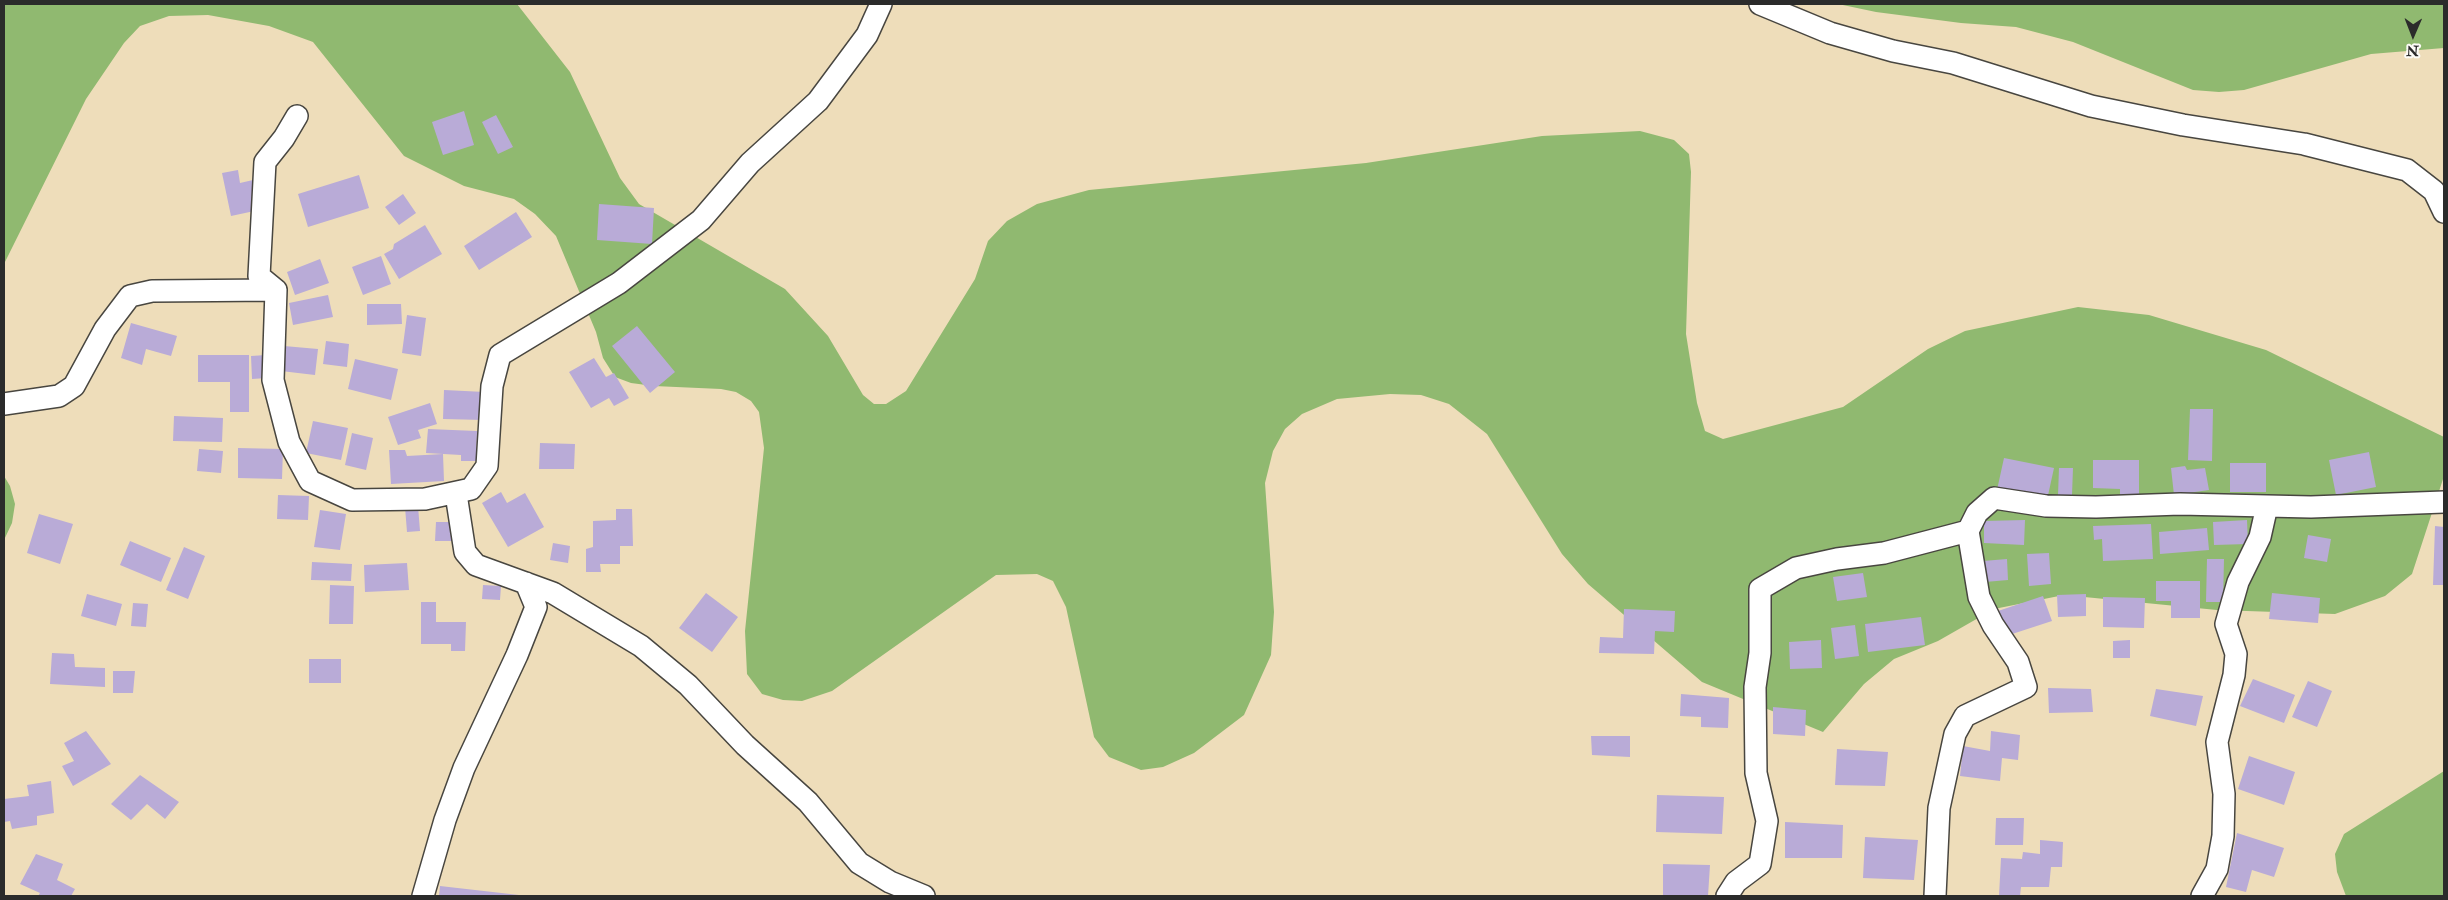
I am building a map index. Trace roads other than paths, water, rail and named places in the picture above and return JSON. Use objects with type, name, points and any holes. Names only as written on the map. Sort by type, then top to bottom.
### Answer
[{"type":"street","points":[[276,290],[273,380],[289,442],[310,481],[352,500],[425,499],[456,494],[471,488],[487,466],[492,386],[500,355],[619,283],[701,220],[750,163],[818,101],[867,35],[881,4]]},
{"type":"street","points":[[1760,4],[1830,33],[1893,51],[1952,63],[2092,106],[2183,125],[2304,144],[2407,170],[2434,191],[2444,212]]},
{"type":"street","points":[[276,290],[259,276],[265,162],[284,138],[297,116]]},
{"type":"street","points":[[4,404],[59,396],[74,386],[105,329],[130,296],[152,291],[276,290]]},
{"type":"street","points":[[456,494],[465,552],[476,565],[553,593],[640,646],[688,685],[745,746],[808,802],[859,863],[890,882],[924,896]]},
{"type":"street","points":[[1935,896],[1939,808],[1955,734],[1965,716],[2026,687],[2018,662],[1993,625],[1980,597],[1968,531],[1977,514],[1994,498],[2046,506],[2180,504],[2311,507],[2444,502]]},
{"type":"street","points":[[2202,896],[2217,869],[2223,836],[2224,794],[2217,742],[2234,675],[2236,654],[2226,624],[2238,582],[2260,537],[2267,506]]},
{"type":"street","points":[[1728,896],[1736,882],[1760,864],[1767,821],[1756,773],[1755,687],[1760,653],[1760,590],[1796,568],[1837,559],[1884,552],[1968,531]]},
{"type":"street","points":[[424,896],[445,820],[464,768],[517,655],[536,607],[526,584]]}]
